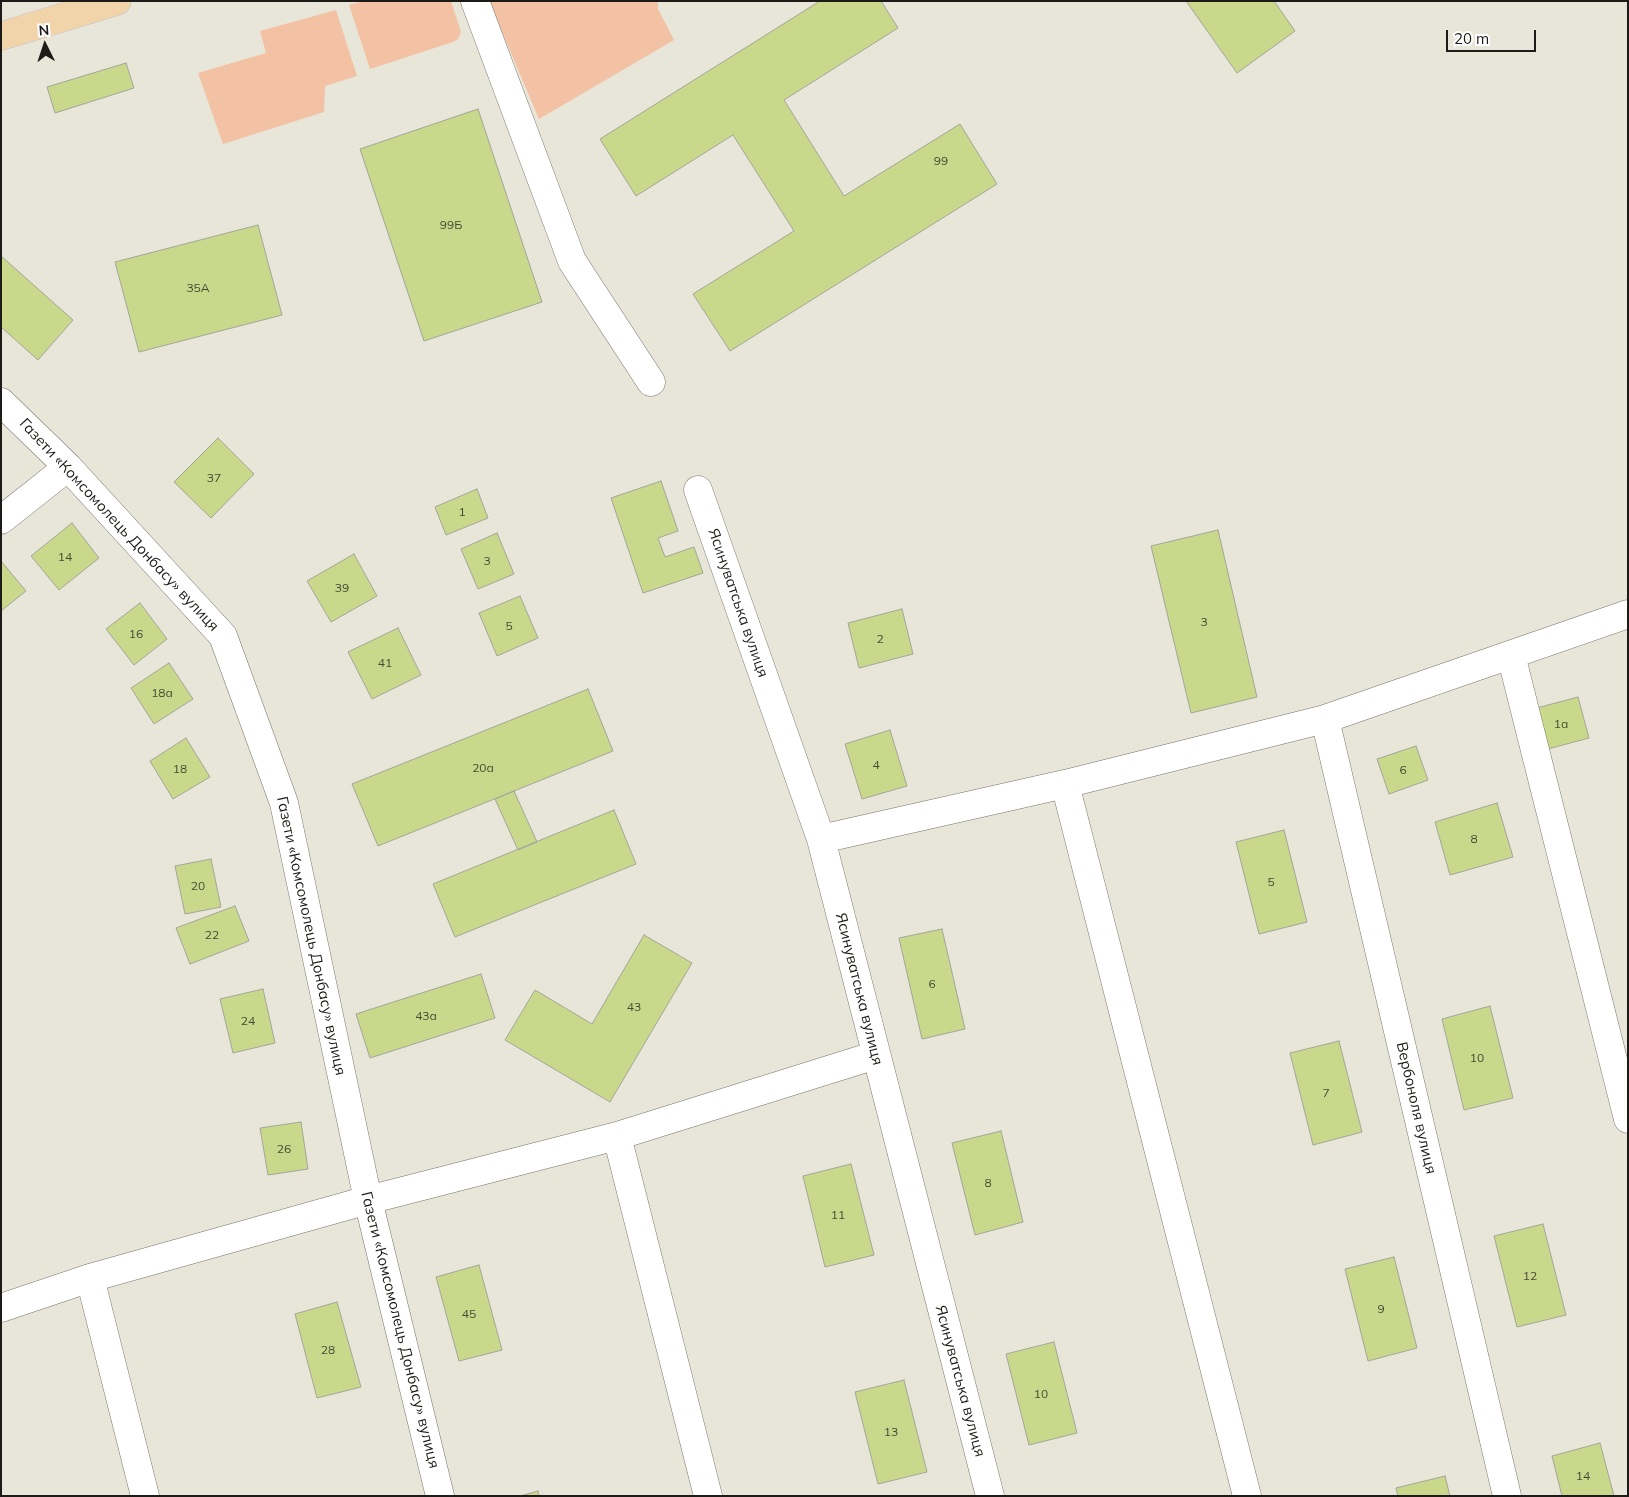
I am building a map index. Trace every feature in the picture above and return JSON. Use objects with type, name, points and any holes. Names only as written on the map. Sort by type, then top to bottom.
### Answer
[{"type":"main road","points":[[1,36],[118,1]]},
{"type":"street","points":[[475,1],[572,261],[651,382]]},
{"type":"street","name":"Газети «Комсомолець Донбасу» вулиця","points":[[1,402],[68,468],[223,636],[284,803],[368,1200],[440,1496]]},
{"type":"street","points":[[1,520],[68,468]]},
{"type":"street","name":"Ясинуватська вулиця","points":[[698,490],[820,839],[990,1496]]},
{"type":"street","points":[[820,839],[1066,784],[1325,719],[1628,614]]},
{"type":"street","points":[[1512,655],[1628,1119]]},
{"type":"street","name":"Вербоноля вулиця","points":[[1325,719],[1507,1496]]},
{"type":"street","points":[[1066,784],[1247,1496]]},
{"type":"street","points":[[1,1308],[90,1278],[368,1200],[617,1136],[876,1055]]},
{"type":"street","points":[[617,1136],[708,1496]]},
{"type":"street","points":[[90,1278],[146,1496]]},
{"type":"shaded area","points":[[363,1],[451,1],[461,32],[458,39],[453,42],[370,69],[349,5]]},
{"type":"shaded area","points":[[489,1],[658,1],[658,9],[674,40],[539,119]]},
{"type":"shaded area","points":[[336,10],[357,76],[325,86],[324,112],[223,144],[198,73],[266,53],[260,31]]},
{"type":"building","points":[[820,1],[881,1],[898,28],[784,100],[844,196],[960,124],[997,184],[730,351],[693,294],[794,231],[733,135],[636,196],[600,139]]},
{"type":"building","points":[[1186,1],[1274,1],[1295,31],[1237,73]]},
{"type":"building","points":[[126,63],[134,88],[55,113],[47,87]]},
{"type":"building","points":[[478,109],[542,302],[424,341],[360,149]]},
{"type":"building","points":[[258,225],[282,315],[139,352],[115,262]]},
{"type":"building","points":[[1,256],[73,320],[38,360],[1,327]]},
{"type":"building","points":[[218,438],[254,474],[211,518],[174,482]]},
{"type":"building","points":[[661,481],[678,531],[658,538],[665,557],[694,547],[703,573],[643,593],[611,498]]},
{"type":"building","points":[[477,489],[488,518],[446,535],[435,507]]},
{"type":"building","points":[[72,523],[99,558],[59,590],[31,556]]},
{"type":"building","points":[[1218,530],[1257,697],[1191,713],[1151,546]]},
{"type":"building","points":[[497,533],[514,574],[478,589],[461,549]]},
{"type":"building","points":[[354,554],[377,596],[331,622],[307,581]]},
{"type":"building","points":[[1,561],[26,591],[1,611]]},
{"type":"building","points":[[520,596],[538,638],[497,656],[479,613]]},
{"type":"building","points":[[140,603],[167,639],[134,665],[106,629]]},
{"type":"building","points":[[902,609],[913,654],[859,668],[848,623]]},
{"type":"building","points":[[398,628],[421,675],[372,699],[348,652]]},
{"type":"building","points":[[169,663],[193,699],[154,724],[131,688]]},
{"type":"building","points":[[588,689],[613,751],[378,846],[352,784]]},
{"type":"building","points":[[1578,697],[1589,738],[1544,750],[1533,709]]},
{"type":"building","points":[[890,730],[907,786],[862,799],[845,744]]},
{"type":"building","points":[[186,738],[210,777],[173,799],[150,761]]},
{"type":"building","points":[[1416,746],[1428,780],[1389,794],[1377,759]]},
{"type":"building","points":[[514,791],[537,842],[518,850],[495,799]]},
{"type":"building","points":[[1497,803],[1513,857],[1450,875],[1435,822]]},
{"type":"building","points":[[614,810],[636,864],[455,937],[433,884]]},
{"type":"building","points":[[1284,830],[1307,922],[1259,934],[1236,842]]},
{"type":"building","points":[[211,859],[221,907],[185,914],[175,866]]},
{"type":"building","points":[[235,906],[249,941],[190,964],[176,928]]},
{"type":"building","points":[[942,929],[965,1029],[922,1039],[899,938]]},
{"type":"building","points":[[644,935],[692,963],[610,1102],[505,1040],[535,990],[592,1024]]},
{"type":"building","points":[[481,974],[495,1018],[370,1058],[356,1014]]},
{"type":"building","points":[[263,989],[275,1043],[233,1053],[220,999]]},
{"type":"building","points":[[1490,1006],[1513,1098],[1464,1110],[1442,1019]]},
{"type":"building","points":[[1339,1041],[1362,1132],[1313,1145],[1290,1053]]},
{"type":"building","points":[[301,1122],[308,1169],[268,1175],[260,1128]]},
{"type":"building","points":[[1001,1131],[1023,1222],[975,1235],[952,1143]]},
{"type":"building","points":[[851,1164],[874,1255],[825,1267],[803,1176]]},
{"type":"building","points":[[1543,1224],[1566,1315],[1517,1327],[1494,1236]]},
{"type":"building","points":[[1394,1257],[1417,1348],[1368,1361],[1345,1269]]},
{"type":"building","points":[[479,1265],[502,1350],[459,1361],[436,1277]]},
{"type":"building","points":[[337,1302],[361,1387],[317,1398],[295,1314]]},
{"type":"building","points":[[1054,1342],[1077,1433],[1029,1445],[1006,1354]]},
{"type":"building","points":[[904,1380],[927,1472],[878,1484],[855,1392]]},
{"type":"building","points":[[1600,1443],[1614,1496],[1562,1496],[1552,1456]]},
{"type":"building","points":[[1445,1476],[1450,1496],[1398,1496],[1396,1488]]},
{"type":"building","points":[[538,1491],[539,1496],[520,1496]]}]
